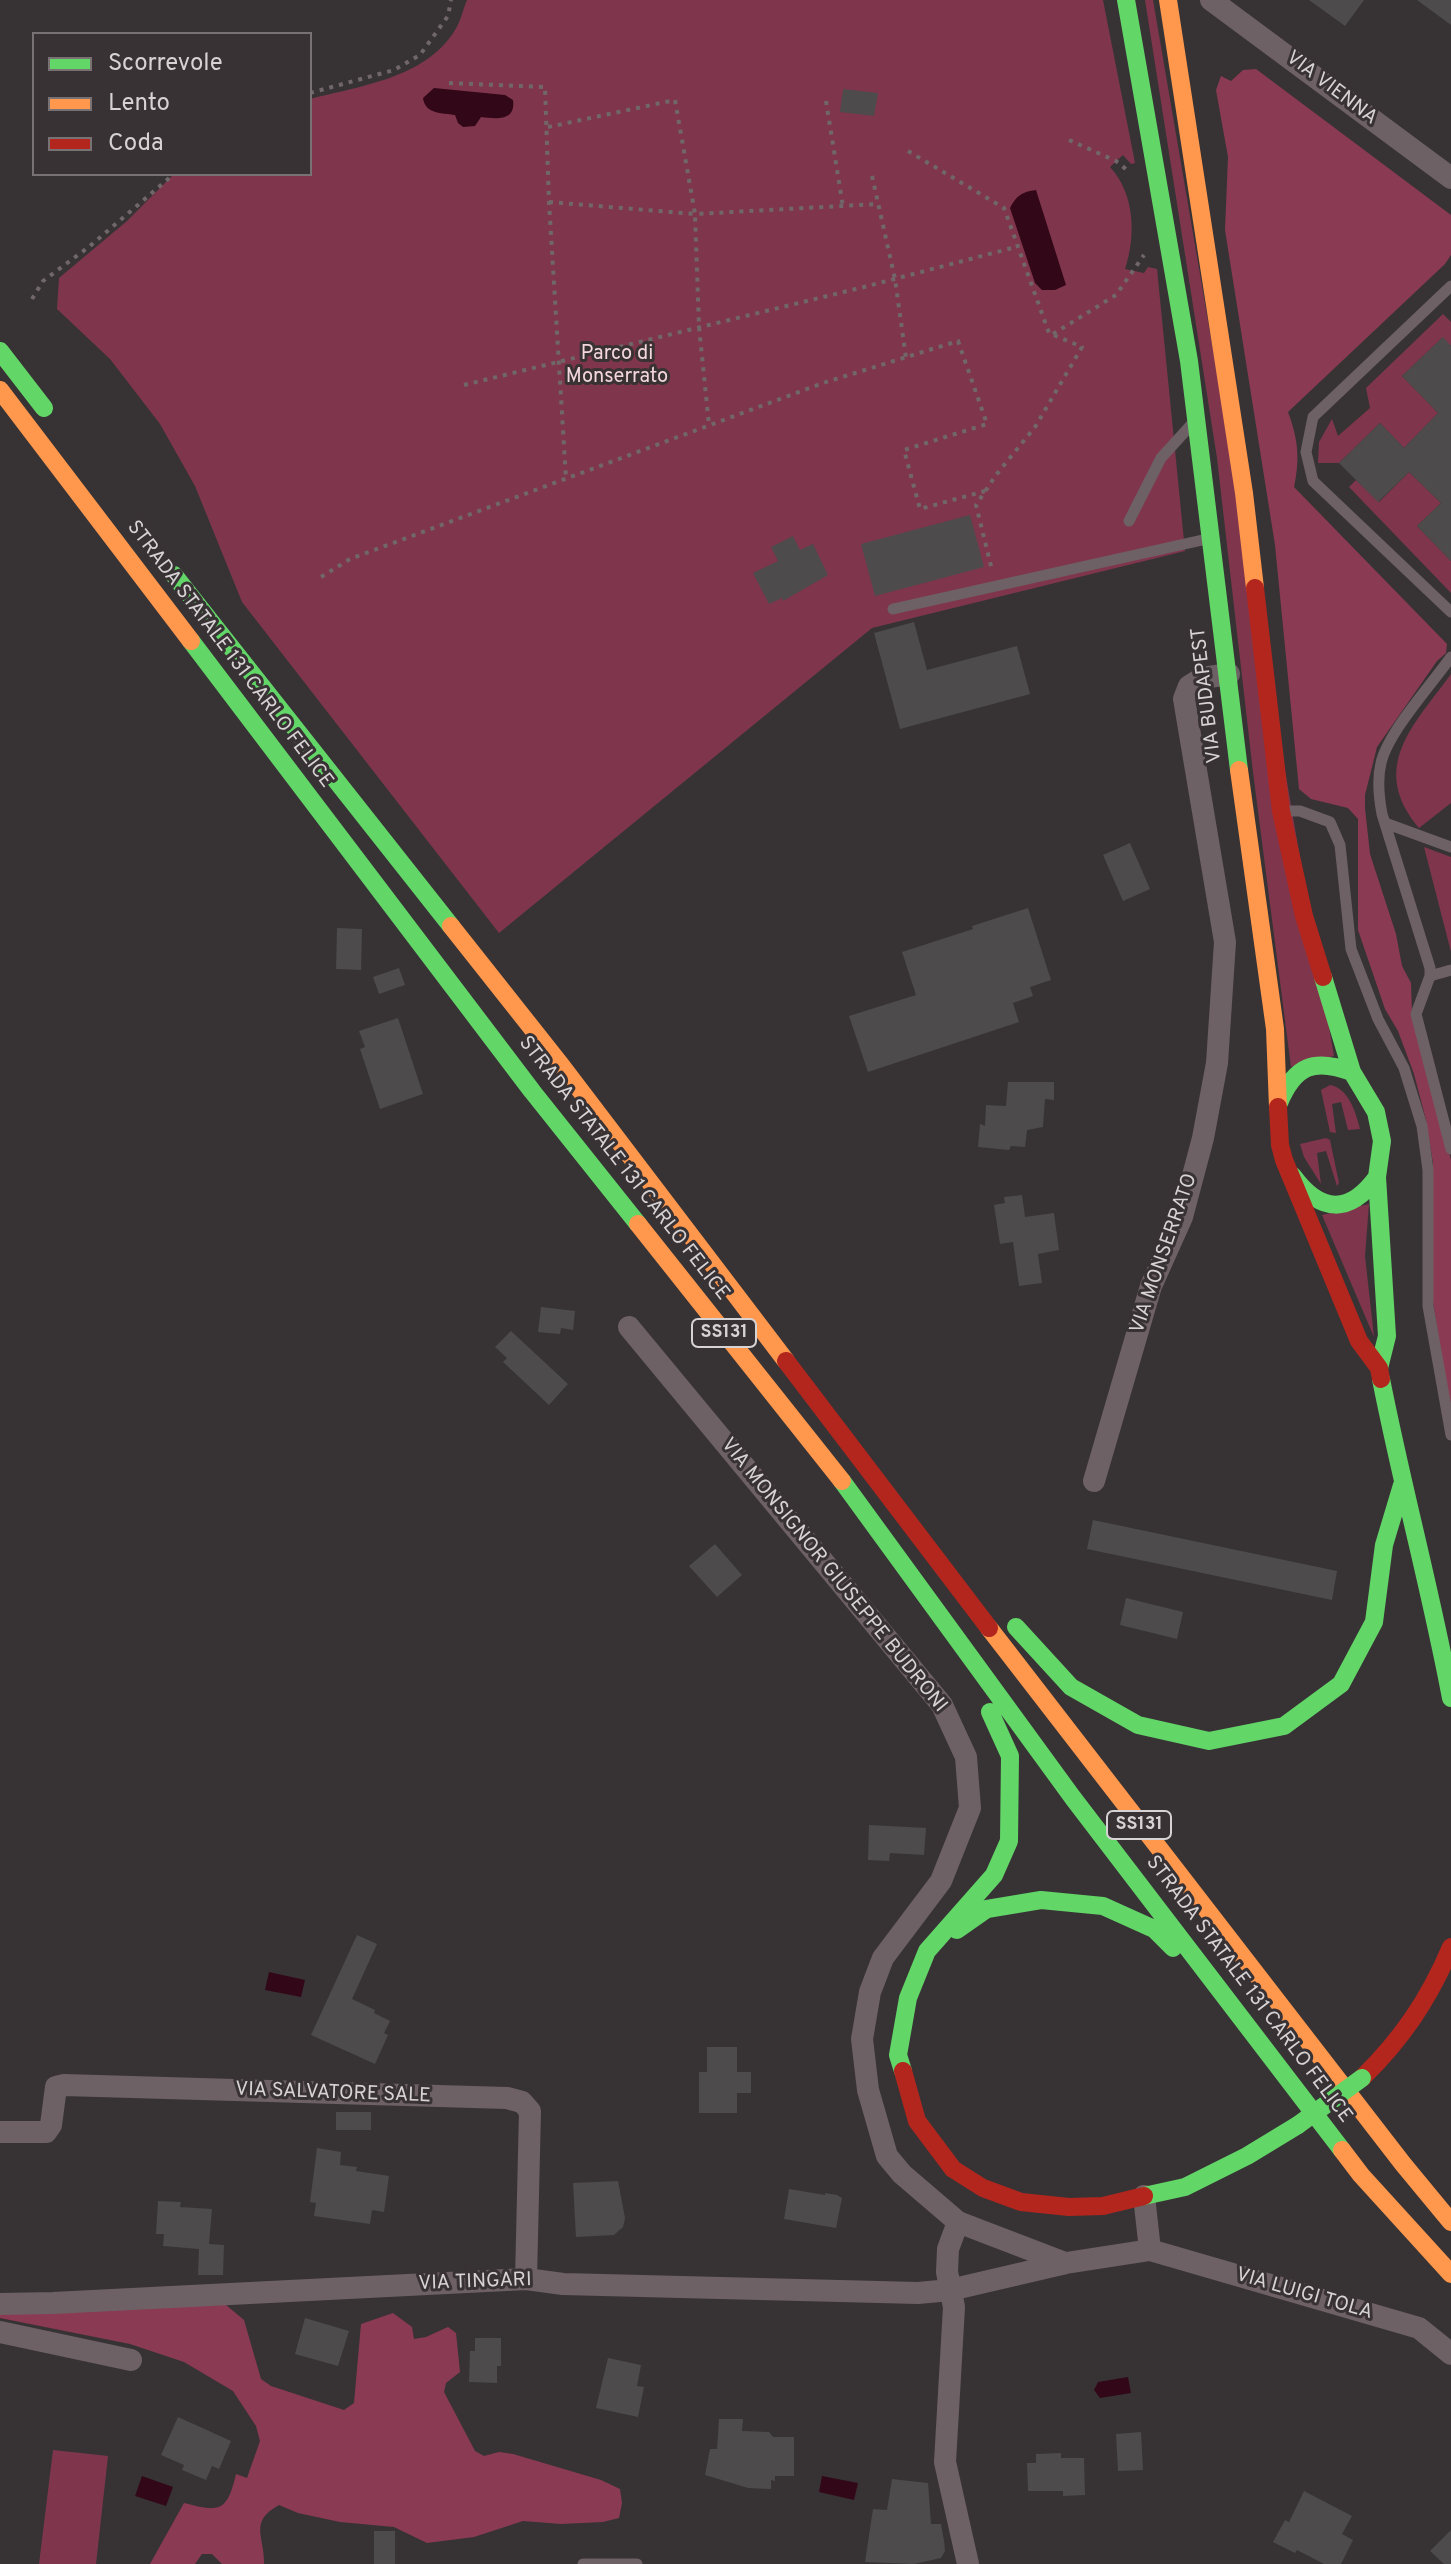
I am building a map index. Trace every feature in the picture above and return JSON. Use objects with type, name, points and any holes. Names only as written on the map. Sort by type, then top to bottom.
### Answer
[{"type":"main road","name":"VIA BUDAPEST","points":[[1126,0],[1184,331],[1196,419],[1243,801],[1275,1029],[1280,1145],[1359,1341],[1379,1368]]},
{"type":"main road","name":"VIA BUDAPEST","points":[[1168,0],[1244,493],[1281,811],[1304,916],[1352,1072],[1376,1112],[1380,1127],[1382,1141],[1377,1177],[1387,1336],[1379,1368],[1402,1485],[1436,1618],[1451,1698]]},
{"type":"main road","points":[[2,352],[51,419]]},
{"type":"main road","name":"STRADA STATALE 131 CARLO FELICE","points":[[0,390],[532,1091],[846,1486],[1073,1798],[1361,2175],[1451,2274]]},
{"type":"main road","name":"STRADA STATALE 131 CARLO FELICE","points":[[158,555],[561,1065],[1264,1987],[1451,2222]]},
{"type":"main road","points":[[1279,1103],[1285,1085],[1294,1075],[1318,1063],[1335,1064],[1352,1072]]},
{"type":"main road","points":[[1291,1174],[1310,1196],[1323,1202],[1342,1204],[1362,1197],[1377,1177]]},
{"type":"main road","points":[[832,1423],[1071,1687],[1138,1725],[1209,1741],[1284,1726],[1341,1684],[1374,1622],[1384,1545],[1402,1485]]},
{"type":"main road","points":[[846,1486],[990,1712],[1010,1756],[1009,1841],[994,1875],[927,1951],[908,1998],[898,2055],[917,2121],[953,2169],[983,2188],[1021,2202],[1069,2207],[1103,2206],[1185,2187],[1247,2156],[1298,2125],[1362,2078],[1416,2021],[1451,1947]]},
{"type":"main road","points":[[927,1951],[987,1909],[1041,1900],[1103,1906],[1154,1929],[1238,2012]]},
{"type":"street","name":"VIA VIENNA","points":[[1211,0],[1451,178]]},
{"type":"street","name":"VIA MONSERRATO","points":[[1094,1481],[1151,1286],[1182,1217],[1203,1138],[1217,1063],[1225,942],[1184,699],[1189,686],[1202,678],[1229,674]]},
{"type":"street","name":"VIA MONSIGNOR GIUSEPPE BUDRONI","points":[[629,1327],[942,1705],[966,1757],[970,1808],[941,1881],[883,1958],[870,1992],[862,2039],[868,2090],[887,2156],[902,2174],[958,2222]]},
{"type":"street","name":"VIA SALVATORE SALE","points":[[0,2132],[46,2132],[51,2125],[56,2087],[64,2085],[507,2098],[522,2102],[530,2111],[526,2279]]},
{"type":"street","points":[[1144,2196],[1150,2250]]},
{"type":"street","name":"VIA TINGARI","points":[[958,2222],[1066,2263]]},
{"type":"street","points":[[958,2222],[948,2249],[947,2272],[954,2307],[945,2462],[968,2564]]},
{"type":"street","name":"VIA TINGARI","points":[[0,2304],[526,2279],[563,2284],[918,2293],[950,2290],[1066,2263],[1150,2250]]},
{"type":"street","name":"VIA LUIGI TOLA","points":[[1150,2250],[1419,2328],[1451,2354]]},
{"type":"street","points":[[0,2332],[131,2360]]},
{"type":"lane","points":[[1451,286],[1313,417],[1306,452],[1313,481],[1451,612]]},
{"type":"lane","points":[[1129,521],[1161,458],[1196,419]]},
{"type":"lane","points":[[893,609],[1211,538]]},
{"type":"lane","points":[[1451,657],[1390,742],[1381,763],[1379,796],[1430,976],[1416,1014],[1451,1149]]},
{"type":"lane","points":[[1281,811],[1300,811],[1330,822],[1340,845],[1351,949],[1378,1019],[1404,1068],[1422,1126],[1428,1170],[1428,1306],[1451,1435]]},
{"type":"lane","points":[[1385,823],[1451,847]]},
{"type":"lane","points":[[1430,976],[1451,970]]},
{"type":"lane","points":[[583,2564],[637,2564]]},
{"type":"path","points":[[312,92],[394,70],[420,55],[448,16],[451,0]]},
{"type":"path","points":[[449,83],[545,87],[566,479]]},
{"type":"path","points":[[548,127],[675,100],[695,214],[699,327],[709,425]]},
{"type":"path","points":[[826,101],[843,207]]},
{"type":"path","points":[[1069,140],[1116,161],[1135,176]]},
{"type":"path","points":[[908,151],[1004,208],[1049,333],[1082,347],[1035,427],[976,505],[996,586]]},
{"type":"path","points":[[32,299],[43,281],[90,246],[172,176]]},
{"type":"path","points":[[872,176],[895,279],[906,358]]},
{"type":"path","points":[[549,202],[695,214],[878,204]]},
{"type":"path","points":[[464,385],[1016,247]]},
{"type":"path","points":[[1053,334],[1116,295],[1150,247]]},
{"type":"path","points":[[321,577],[350,559],[709,425],[823,383],[958,341],[987,424],[904,450],[920,509],[985,491]]},
{"type":"green space","name":"Parco di Monserrato","points":[[467,0],[1103,0],[1135,163],[1131,164],[1123,155],[1110,167],[1129,202],[1132,229],[1125,269],[1144,273],[1148,267],[1157,269],[1185,551],[872,628],[499,933],[242,602],[195,486],[160,424],[110,359],[57,309],[59,278],[127,221],[172,176],[312,176],[312,98],[390,78],[410,69],[442,46],[459,23]]},
{"type":"green space","points":[[1145,0],[1153,0],[1334,1056],[1291,1067],[1217,458]]},
{"type":"green space","points":[[1443,314],[1451,322],[1451,346],[1442,338],[1402,376],[1438,413],[1404,448],[1380,423],[1339,463],[1318,463],[1319,442],[1332,419],[1338,436],[1370,408],[1366,388]]},
{"type":"green space","points":[[1409,472],[1441,503],[1417,526],[1451,561],[1451,593],[1349,487],[1356,480],[1379,502]]},
{"type":"green space","points":[[1451,674],[1451,803],[1419,828],[1404,806],[1397,785],[1397,766],[1411,729]]},
{"type":"green space","points":[[1424,847],[1451,857],[1451,952]]},
{"type":"green space","points":[[1330,1085],[1346,1096],[1360,1129],[1348,1130],[1341,1102],[1332,1104],[1336,1133],[1330,1132],[1321,1090]]},
{"type":"green space","points":[[1326,1138],[1330,1140],[1339,1183],[1337,1186],[1326,1151],[1317,1153],[1321,1184],[1304,1157],[1300,1144]]},
{"type":"green space","points":[[1369,1204],[1365,1256],[1374,1337],[1322,1215]]},
{"type":"green space","points":[[53,2450],[108,2456],[96,2564],[39,2564]]},
{"type":"shaded area","points":[[1256,69],[1451,215],[1451,255],[1445,264],[1288,412],[1297,449],[1294,487],[1447,644],[1446,653],[1437,661],[1377,747],[1365,795],[1365,808],[1370,854],[1396,934],[1402,966],[1411,983],[1412,1014],[1451,1160],[1451,1417],[1432,1295],[1433,1163],[1414,1074],[1398,1031],[1385,1009],[1358,930],[1358,819],[1348,808],[1311,799],[1299,789],[1275,545],[1225,230],[1228,157],[1216,90],[1221,76],[1231,81],[1243,70]]},
{"type":"shaded area","points":[[434,88],[505,95],[513,100],[512,112],[504,117],[481,117],[475,126],[463,127],[455,115],[435,112],[424,103],[423,98]]},
{"type":"shaded area","points":[[1036,190],[1066,285],[1055,290],[1042,290],[1035,283],[1010,208],[1020,195]]},
{"type":"shaded area","points":[[269,1972],[305,1980],[301,1997],[265,1990]]},
{"type":"shaded area","points":[[220,2300],[244,2320],[261,2379],[271,2386],[344,2410],[354,2403],[361,2324],[393,2313],[412,2327],[414,2339],[448,2327],[456,2333],[460,2372],[446,2383],[444,2392],[475,2451],[484,2456],[499,2452],[513,2454],[601,2480],[620,2489],[622,2503],[619,2518],[561,2524],[523,2521],[474,2537],[427,2543],[394,2527],[340,2522],[298,2513],[279,2505],[269,2511],[261,2524],[264,2564],[222,2564],[212,2554],[202,2554],[195,2564],[150,2564],[184,2503],[206,2508],[220,2506],[229,2496],[236,2474],[247,2478],[260,2441],[256,2426],[233,2391],[184,2362],[130,2344],[0,2318],[0,2312]]},
{"type":"shaded area","points":[[1128,2377],[1131,2393],[1100,2398],[1094,2390],[1098,2382]]},
{"type":"shaded area","points":[[142,2476],[173,2487],[166,2506],[135,2496]]},
{"type":"shaded area","points":[[822,2476],[858,2483],[854,2500],[819,2492]]},
{"type":"building","points":[[1309,0],[1364,0],[1345,26]]},
{"type":"building","points":[[1417,0],[1451,0],[1451,25]]},
{"type":"building","points":[[843,89],[878,93],[874,116],[840,112]]},
{"type":"building","points":[[1443,337],[1451,346],[1451,561],[1417,526],[1441,503],[1409,472],[1378,502],[1339,463],[1380,423],[1404,448],[1438,413],[1402,376]]},
{"type":"building","points":[[970,515],[984,567],[875,596],[861,544]]},
{"type":"building","points":[[793,536],[800,550],[813,544],[828,575],[783,601],[782,598],[769,604],[753,573],[778,561],[771,547]]},
{"type":"building","points":[[914,622],[927,670],[1017,646],[1030,694],[900,729],[874,633]]},
{"type":"building","points":[[1130,843],[1150,889],[1123,901],[1103,855]]},
{"type":"building","points":[[1028,908],[1051,980],[1030,987],[1033,996],[1013,1003],[1019,1022],[868,1072],[849,1016],[916,995],[902,952]]},
{"type":"building","points":[[337,928],[362,929],[361,970],[336,969]]},
{"type":"building","points":[[399,968],[405,985],[379,994],[373,977]]},
{"type":"building","points":[[398,1018],[423,1094],[380,1109],[360,1049],[365,1047],[359,1031]]},
{"type":"building","points":[[1008,1082],[1054,1082],[1054,1100],[1045,1099],[1043,1127],[1027,1130],[1025,1147],[1011,1146],[1009,1150],[978,1147],[980,1124],[985,1126],[986,1105],[1006,1106]]},
{"type":"building","points":[[1022,1195],[1025,1217],[1054,1213],[1059,1250],[1038,1254],[1042,1283],[1019,1286],[1013,1242],[1000,1244],[994,1205],[1005,1203],[1004,1197]]},
{"type":"building","points":[[541,1307],[575,1311],[573,1330],[561,1328],[560,1334],[538,1332]]},
{"type":"building","points":[[511,1331],[568,1384],[549,1405],[503,1362],[507,1358],[495,1347]]},
{"type":"building","points":[[1093,1520],[1337,1571],[1332,1600],[1087,1549]]},
{"type":"building","points":[[715,1544],[742,1575],[717,1597],[689,1566]]},
{"type":"building","points":[[1126,1598],[1183,1612],[1177,1639],[1120,1625]]},
{"type":"building","points":[[869,1825],[926,1828],[924,1855],[890,1853],[889,1861],[868,1860]]},
{"type":"building","points":[[357,1935],[377,1944],[352,1999],[390,2021],[384,2033],[388,2035],[375,2064],[311,2035]]},
{"type":"building","points":[[707,2047],[737,2047],[737,2072],[751,2072],[751,2093],[737,2093],[737,2113],[699,2113],[699,2072],[707,2072]]},
{"type":"building","points":[[336,2112],[371,2112],[371,2130],[336,2130]]},
{"type":"building","points":[[317,2148],[341,2152],[340,2165],[389,2176],[384,2212],[372,2210],[370,2224],[314,2216],[316,2203],[310,2202]]},
{"type":"building","points":[[618,2181],[625,2218],[623,2227],[614,2235],[576,2237],[573,2183]]},
{"type":"building","points":[[789,2189],[842,2198],[836,2228],[784,2219]]},
{"type":"building","points":[[158,2201],[181,2202],[180,2207],[212,2209],[209,2244],[224,2245],[223,2275],[198,2275],[199,2249],[163,2246],[164,2234],[156,2234]]},
{"type":"building","points":[[305,2318],[349,2331],[338,2366],[295,2354]]},
{"type":"building","points":[[475,2338],[501,2338],[501,2366],[497,2366],[497,2383],[469,2382],[470,2351],[475,2351]]},
{"type":"building","points":[[608,2358],[641,2365],[637,2386],[644,2387],[638,2417],[596,2408]]},
{"type":"building","points":[[178,2417],[231,2441],[219,2469],[212,2466],[206,2480],[182,2470],[184,2465],[161,2455]]},
{"type":"building","points":[[719,2419],[743,2419],[742,2431],[769,2432],[773,2437],[794,2437],[794,2476],[775,2476],[775,2481],[771,2480],[771,2489],[748,2488],[705,2475],[710,2449],[717,2449]]},
{"type":"building","points":[[1141,2432],[1143,2470],[1118,2471],[1116,2434]]},
{"type":"building","points":[[1061,2453],[1061,2458],[1084,2458],[1085,2495],[1063,2496],[1063,2491],[1028,2491],[1027,2463],[1036,2463],[1036,2454]]},
{"type":"building","points":[[892,2479],[928,2483],[931,2524],[941,2524],[944,2541],[945,2551],[941,2558],[914,2564],[865,2562],[873,2509],[887,2510]]},
{"type":"building","points":[[1304,2491],[1352,2516],[1342,2534],[1353,2540],[1341,2564],[1324,2564],[1273,2542],[1285,2520],[1289,2522]]},
{"type":"building","points":[[1451,2530],[1451,2564],[1444,2564],[1430,2551]]},
{"type":"building","points":[[374,2531],[395,2531],[395,2564],[374,2564]]},
{"type":"traffic: fast","points":[[1126,0],[1189,361],[1239,770]]},
{"type":"traffic: fast","points":[[0,351],[44,408]]},
{"type":"traffic: fast","points":[[174,575],[451,926]]},
{"type":"traffic: fast","points":[[191,641],[532,1091],[638,1224]]},
{"type":"traffic: fast","points":[[1323,977],[1352,1072],[1376,1112],[1382,1141],[1377,1177],[1387,1336],[1379,1368]]},
{"type":"traffic: fast","points":[[1279,1103],[1292,1080],[1307,1068],[1327,1066],[1352,1072]]},
{"type":"traffic: fast","points":[[1293,1176],[1314,1197],[1335,1205],[1356,1198],[1377,1177]]},
{"type":"traffic: fast","points":[[1381,1379],[1451,1698]]},
{"type":"traffic: fast","points":[[842,1481],[1073,1798],[1342,2150]]},
{"type":"traffic: fast","points":[[1016,1627],[1071,1687],[1138,1725],[1209,1741],[1284,1726],[1341,1684],[1374,1622],[1384,1545],[1402,1485]]},
{"type":"traffic: fast","points":[[903,2071],[898,2055],[908,1998],[927,1951],[994,1875],[1009,1841],[1010,1756],[990,1712]]},
{"type":"traffic: fast","points":[[957,1930],[987,1909],[1041,1900],[1103,1906],[1154,1929],[1173,1948]]},
{"type":"traffic: fast","points":[[1298,2125],[1362,2078]]},
{"type":"traffic: fast","points":[[1144,2196],[1185,2187],[1247,2156],[1298,2125]]},
{"type":"traffic: slow","points":[[1168,0],[1244,493],[1255,588]]},
{"type":"traffic: slow","points":[[0,390],[191,641]]},
{"type":"traffic: slow","points":[[1239,770],[1275,1029],[1278,1107]]},
{"type":"traffic: slow","points":[[451,926],[786,1361]]},
{"type":"traffic: slow","points":[[638,1224],[842,1481]]},
{"type":"traffic: slow","points":[[989,1628],[1451,2222]]},
{"type":"traffic: slow","points":[[1342,2150],[1451,2274]]},
{"type":"traffic: jam","points":[[1255,588],[1281,811],[1304,916],[1323,977]]},
{"type":"traffic: jam","points":[[1278,1107],[1284,1160],[1359,1341],[1379,1368],[1381,1379]]},
{"type":"traffic: jam","points":[[786,1361],[989,1628]]},
{"type":"traffic: jam","points":[[1362,2078],[1413,2017],[1451,1947]]},
{"type":"traffic: jam","points":[[903,2071],[917,2121],[953,2169],[983,2188],[1021,2202],[1069,2207],[1103,2206],[1144,2196]]}]
